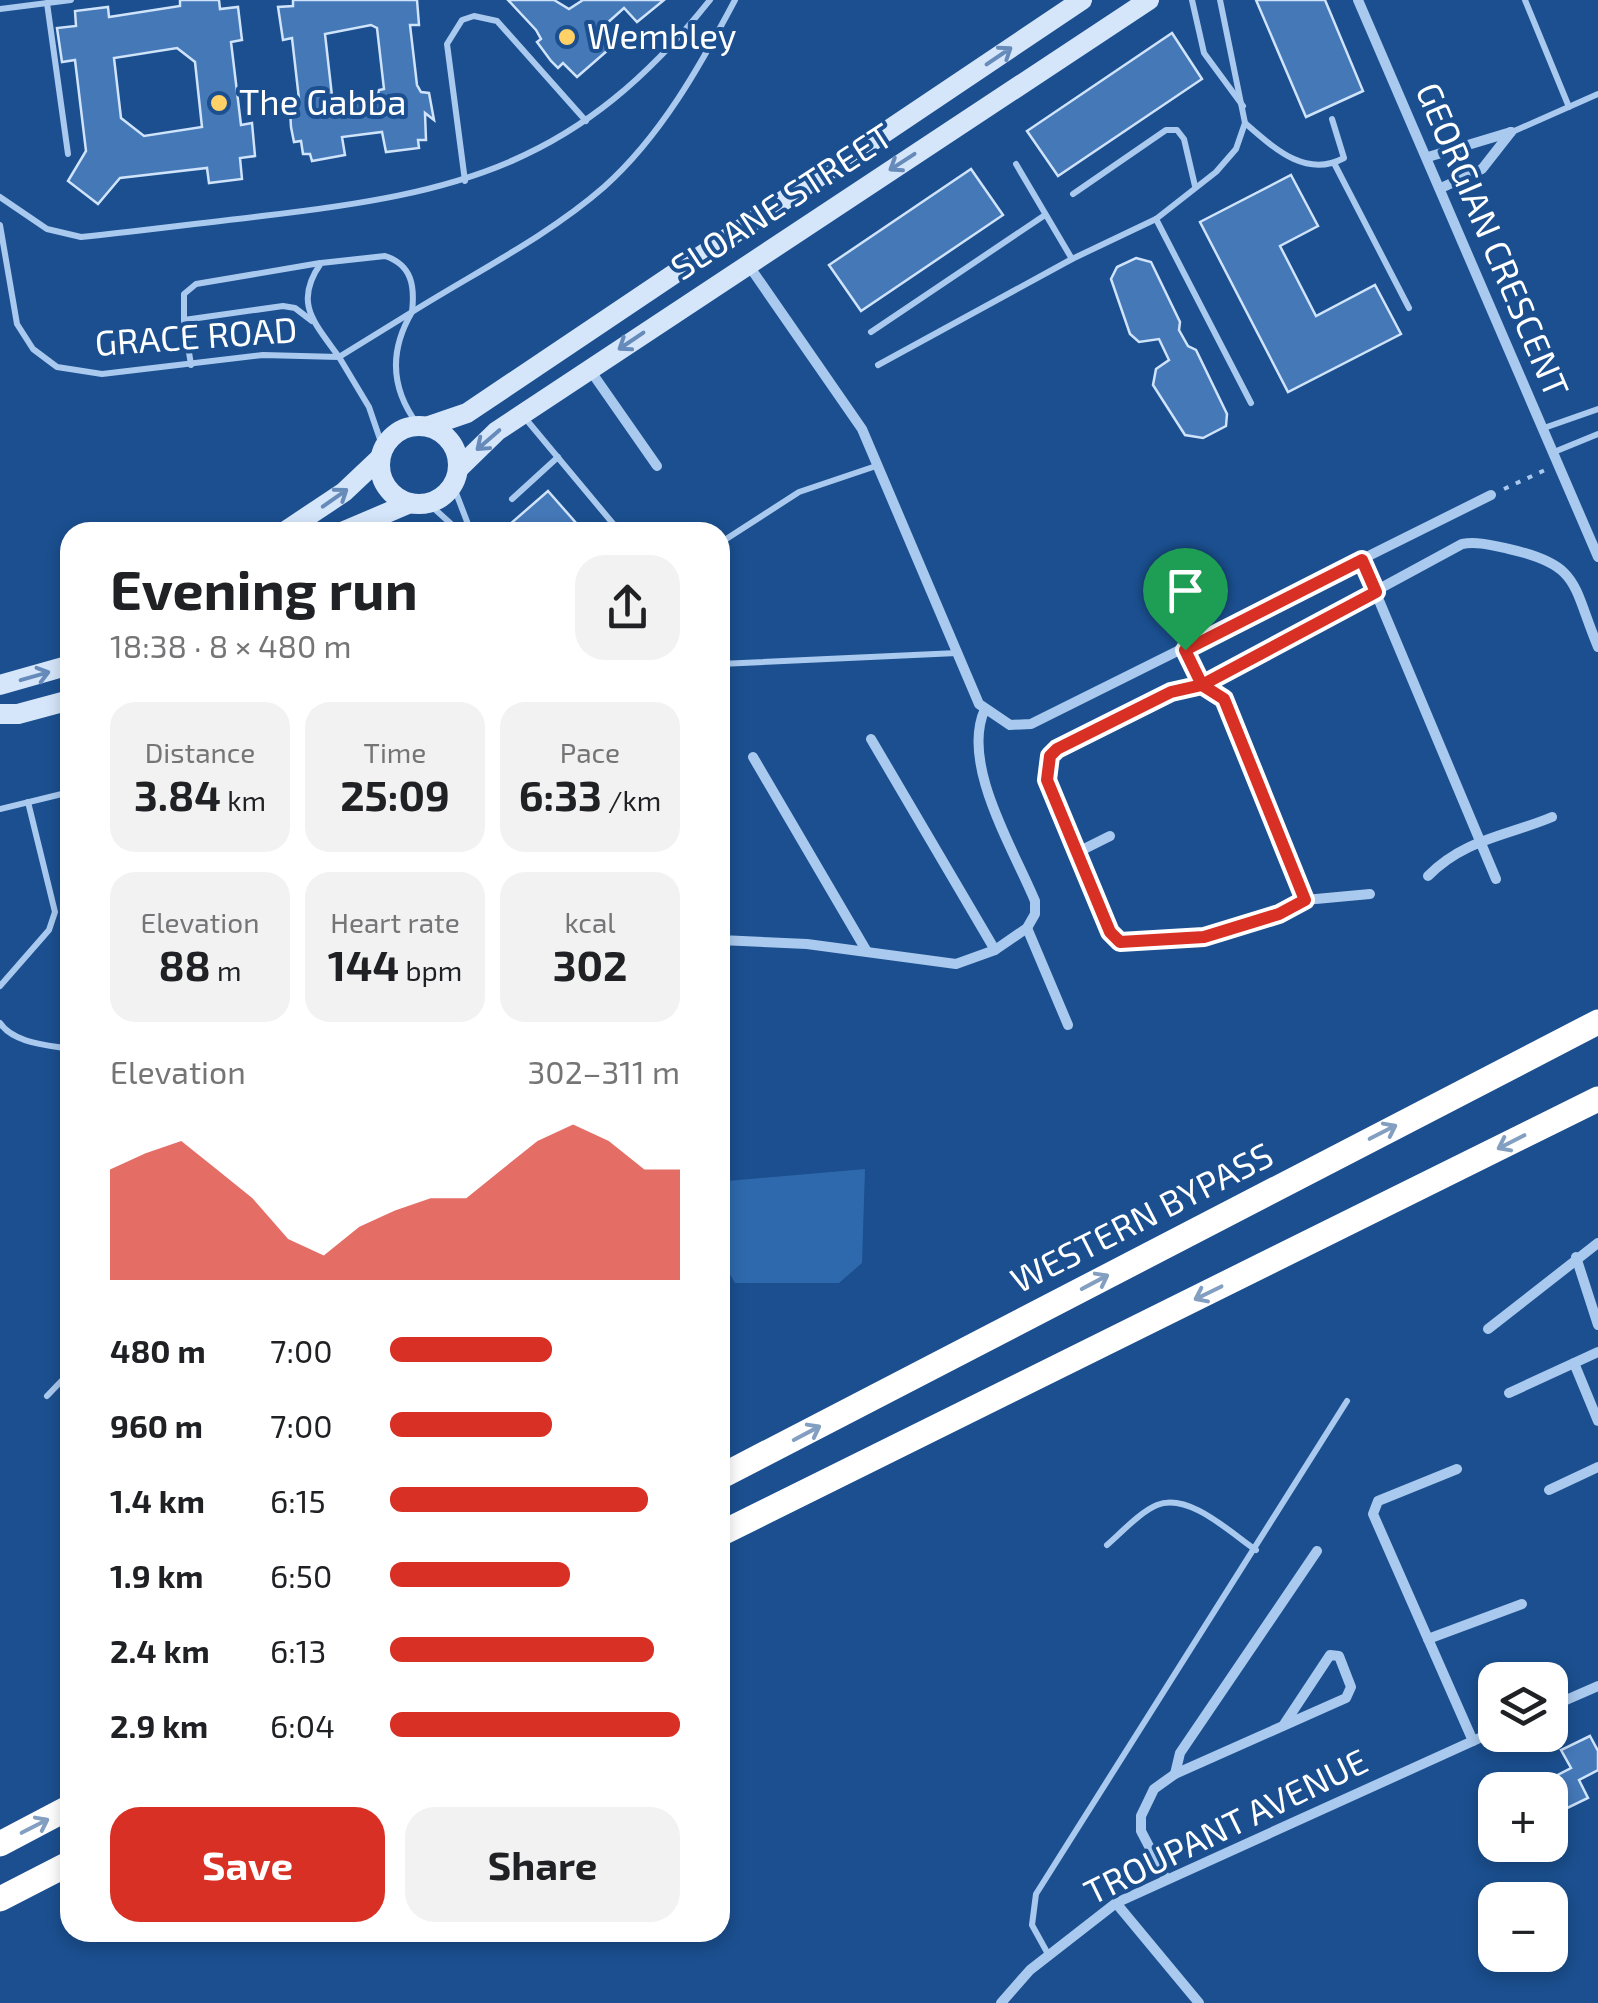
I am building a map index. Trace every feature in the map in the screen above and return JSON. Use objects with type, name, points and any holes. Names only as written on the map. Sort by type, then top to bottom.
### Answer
[{"type":"highway","name":"WESTERN BYPASS","points":[[730,1472],[1598,1022]]},
{"type":"highway","points":[[730,1529],[1598,1098]]},
{"type":"highway","points":[[0,1844],[60,1813]]},
{"type":"highway","points":[[0,1899],[60,1868]]},
{"type":"street","name":"SLOANE STREET","points":[[423,426],[466,413],[1082,0]]},
{"type":"street","name":"SLOANE STREET","points":[[456,477],[487,439],[522,414],[1150,0]]},
{"type":"street","name":"GEORGIAN CRESCENT","points":[[1358,0],[1598,557]]},
{"type":"street","points":[[1428,157],[1511,132]]},
{"type":"street","points":[[1441,188],[1482,169],[1511,132]]},
{"type":"street","points":[[627,305],[654,298],[733,252],[747,263],[841,394],[878,465],[957,653],[985,709],[1000,720],[1032,724],[1492,495]]},
{"type":"street","points":[[535,366],[576,360],[590,369],[657,466]]},
{"type":"street","points":[[493,394],[522,414]]},
{"type":"street","points":[[299,522],[344,492],[397,431],[423,426],[455,447],[456,477],[419,503],[369,522]]},
{"type":"street","points":[[381,453],[383,482],[419,503]]},
{"type":"street","points":[[1370,894],[1305,900],[1279,914],[1204,937],[1120,942],[1110,932],[1047,780],[1050,756],[1171,692],[1202,685],[1469,542],[1546,558],[1569,576],[1598,647]]},
{"type":"street","points":[[1362,560],[1496,879]]},
{"type":"street","points":[[1185,650],[1202,685],[1224,699],[1305,900]]},
{"type":"street","points":[[0,685],[60,668]]},
{"type":"street","points":[[6,715],[60,702]]},
{"type":"street","points":[[730,941],[866,950],[908,961],[956,964],[995,950],[1027,928],[1035,914],[1034,900],[982,773],[976,743],[985,709]]},
{"type":"street","points":[[871,738],[995,950]]},
{"type":"street","points":[[754,757],[866,950]]},
{"type":"street","points":[[1428,876],[1446,858],[1479,840],[1552,817]]},
{"type":"street","points":[[1078,852],[1110,836]]},
{"type":"street","points":[[1027,928],[1068,1025]]},
{"type":"street","points":[[1488,1329],[1576,1257],[1598,1244]]},
{"type":"street","points":[[1576,1257],[1598,1325]]},
{"type":"street","points":[[1509,1393],[1598,1352]]},
{"type":"street","points":[[1574,1363],[1598,1421]]},
{"type":"street","points":[[1549,1490],[1598,1467]]},
{"type":"street","points":[[1456,1469],[1374,1506],[1375,1519],[1473,1741]]},
{"type":"street","points":[[1175,1774],[1180,1753],[1318,1551]]},
{"type":"street","points":[[1428,1639],[1522,1604]]},
{"type":"street","points":[[1166,1879],[1142,1831],[1142,1816],[1154,1789],[1175,1774],[1284,1726],[1350,1693],[1340,1656],[1330,1655],[1284,1726]]},
{"type":"street","points":[[1568,1699],[1598,1686]]},
{"type":"street","name":"TROUPANT AVENUE","points":[[1001,2003],[1048,1954],[1116,1903],[1478,1739]]},
{"type":"street","points":[[1116,1903],[1199,2003]]},
{"type":"lane","points":[[0,9],[72,0]]},
{"type":"lane","points":[[0,197],[48,229],[80,236],[342,207],[424,193],[522,157],[586,121],[634,85],[710,0]]},
{"type":"lane","points":[[184,320],[282,306],[296,308],[313,322],[339,357],[603,188],[640,151],[700,67],[735,0]]},
{"type":"lane","points":[[1192,0],[1204,53],[1244,107]]},
{"type":"lane","points":[[878,364],[1072,259],[1156,219],[1236,149],[1245,123],[1244,107],[1220,0]]},
{"type":"lane","points":[[1524,0],[1569,107]]},
{"type":"lane","points":[[47,3],[68,154]]},
{"type":"lane","points":[[465,180],[447,44],[462,20],[474,16],[498,21],[586,121]]},
{"type":"lane","points":[[1511,132],[1598,94]]},
{"type":"lane","points":[[1245,123],[1293,160],[1334,163],[1344,158],[1344,148],[1332,119]]},
{"type":"lane","points":[[1073,194],[1166,130],[1178,130],[1184,139],[1196,186]]},
{"type":"lane","points":[[1334,163],[1409,308]]},
{"type":"lane","points":[[1016,164],[1072,259]]},
{"type":"lane","points":[[871,332],[1044,215]]},
{"type":"lane","points":[[1156,219],[1251,403]]},
{"type":"lane","name":"GRACE ROAD","points":[[0,225],[17,324],[45,359],[72,373],[284,354],[339,357],[369,407],[381,453]]},
{"type":"lane","points":[[192,365],[184,320],[184,294],[191,285],[321,262],[372,256],[397,260],[412,284],[412,312],[398,336],[395,374],[404,404],[423,426]]},
{"type":"lane","points":[[313,322],[306,292],[321,262]]},
{"type":"lane","points":[[1544,428],[1598,409]]},
{"type":"lane","points":[[522,414],[612,522]]},
{"type":"lane","points":[[1556,458],[1598,434]]},
{"type":"lane","points":[[512,499],[558,457]]},
{"type":"lane","points":[[730,537],[799,492],[878,465]]},
{"type":"lane","points":[[456,477],[468,522]]},
{"type":"lane","points":[[419,503],[446,522]]},
{"type":"lane","points":[[730,664],[957,653]]},
{"type":"lane","points":[[0,809],[60,794]]},
{"type":"lane","points":[[0,986],[6,974],[49,930],[56,912],[28,802]]},
{"type":"lane","points":[[0,1022],[6,1031],[29,1041],[60,1047]]},
{"type":"lane","points":[[47,1396],[60,1382]]},
{"type":"lane","points":[[1048,1954],[1032,1925],[1036,1894],[1347,1400]]},
{"type":"lane","points":[[1106,1545],[1158,1504],[1177,1504],[1194,1508],[1256,1550]]},
{"type":"path","points":[[1492,495],[1556,458]]},
{"type":"shaded area","points":[[865,1169],[862,1263],[839,1283],[735,1283],[730,1274],[730,1181]]},
{"type":"building","name":"The Gabba","points":[[180,0],[219,0],[220,9],[238,7],[242,40],[231,42],[241,125],[252,123],[255,156],[240,158],[242,179],[209,183],[207,168],[120,178],[98,204],[68,181],[86,151],[75,60],[62,62],[57,28],[76,26],[75,11],[108,7],[109,17],[180,6]],"holes":[[[177,48],[195,62],[202,127],[144,136],[121,118],[114,58]]]},
{"type":"building","points":[[293,0],[417,0],[419,25],[410,25],[417,85],[421,92],[429,93],[434,120],[425,113],[426,140],[418,140],[419,148],[386,152],[382,132],[342,137],[345,155],[312,161],[310,154],[303,154],[301,141],[294,142],[291,127],[290,109],[297,108],[299,99],[292,38],[283,40],[278,7],[293,6]],"holes":[[[371,25],[377,28],[384,89],[379,90],[377,99],[341,104],[338,95],[332,96],[325,34]]]},
{"type":"building","name":"Wembley","points":[[508,0],[554,0],[569,9],[583,0],[664,0],[637,22],[624,8],[596,33],[608,50],[577,77],[563,63],[558,68],[551,61],[537,42],[541,39],[536,30]]},
{"type":"building","points":[[1256,0],[1325,0],[1363,91],[1306,117]]},
{"type":"building","points":[[1172,33],[1202,79],[1058,176],[1027,131]]},
{"type":"building","points":[[971,169],[1003,215],[861,311],[829,265]]},
{"type":"building","points":[[1291,175],[1318,226],[1280,246],[1316,316],[1375,285],[1401,334],[1288,392],[1200,222]]},
{"type":"building","points":[[1136,258],[1151,262],[1180,322],[1179,330],[1188,346],[1196,350],[1227,414],[1226,426],[1203,438],[1185,435],[1153,385],[1156,369],[1169,360],[1159,339],[1139,342],[1130,334],[1111,279],[1117,267]]},
{"type":"building","points":[[548,491],[575,522],[512,522]]},
{"type":"building","points":[[1590,1736],[1598,1751],[1598,1770],[1579,1780],[1588,1798],[1568,1808],[1568,1772],[1563,1772],[1571,1768],[1562,1752],[1568,1752],[1568,1747]]},
{"type":"place","name":"Wembley","points":[[567,37]]},
{"type":"place","name":"The Gabba","points":[[219,103]]},
{"type":"route","points":[[1185,650],[1202,685],[1224,699],[1305,900],[1279,914],[1204,937],[1120,942],[1110,932],[1047,780],[1050,756],[1171,692],[1202,685],[1376,592],[1362,560],[1185,650]]}]
